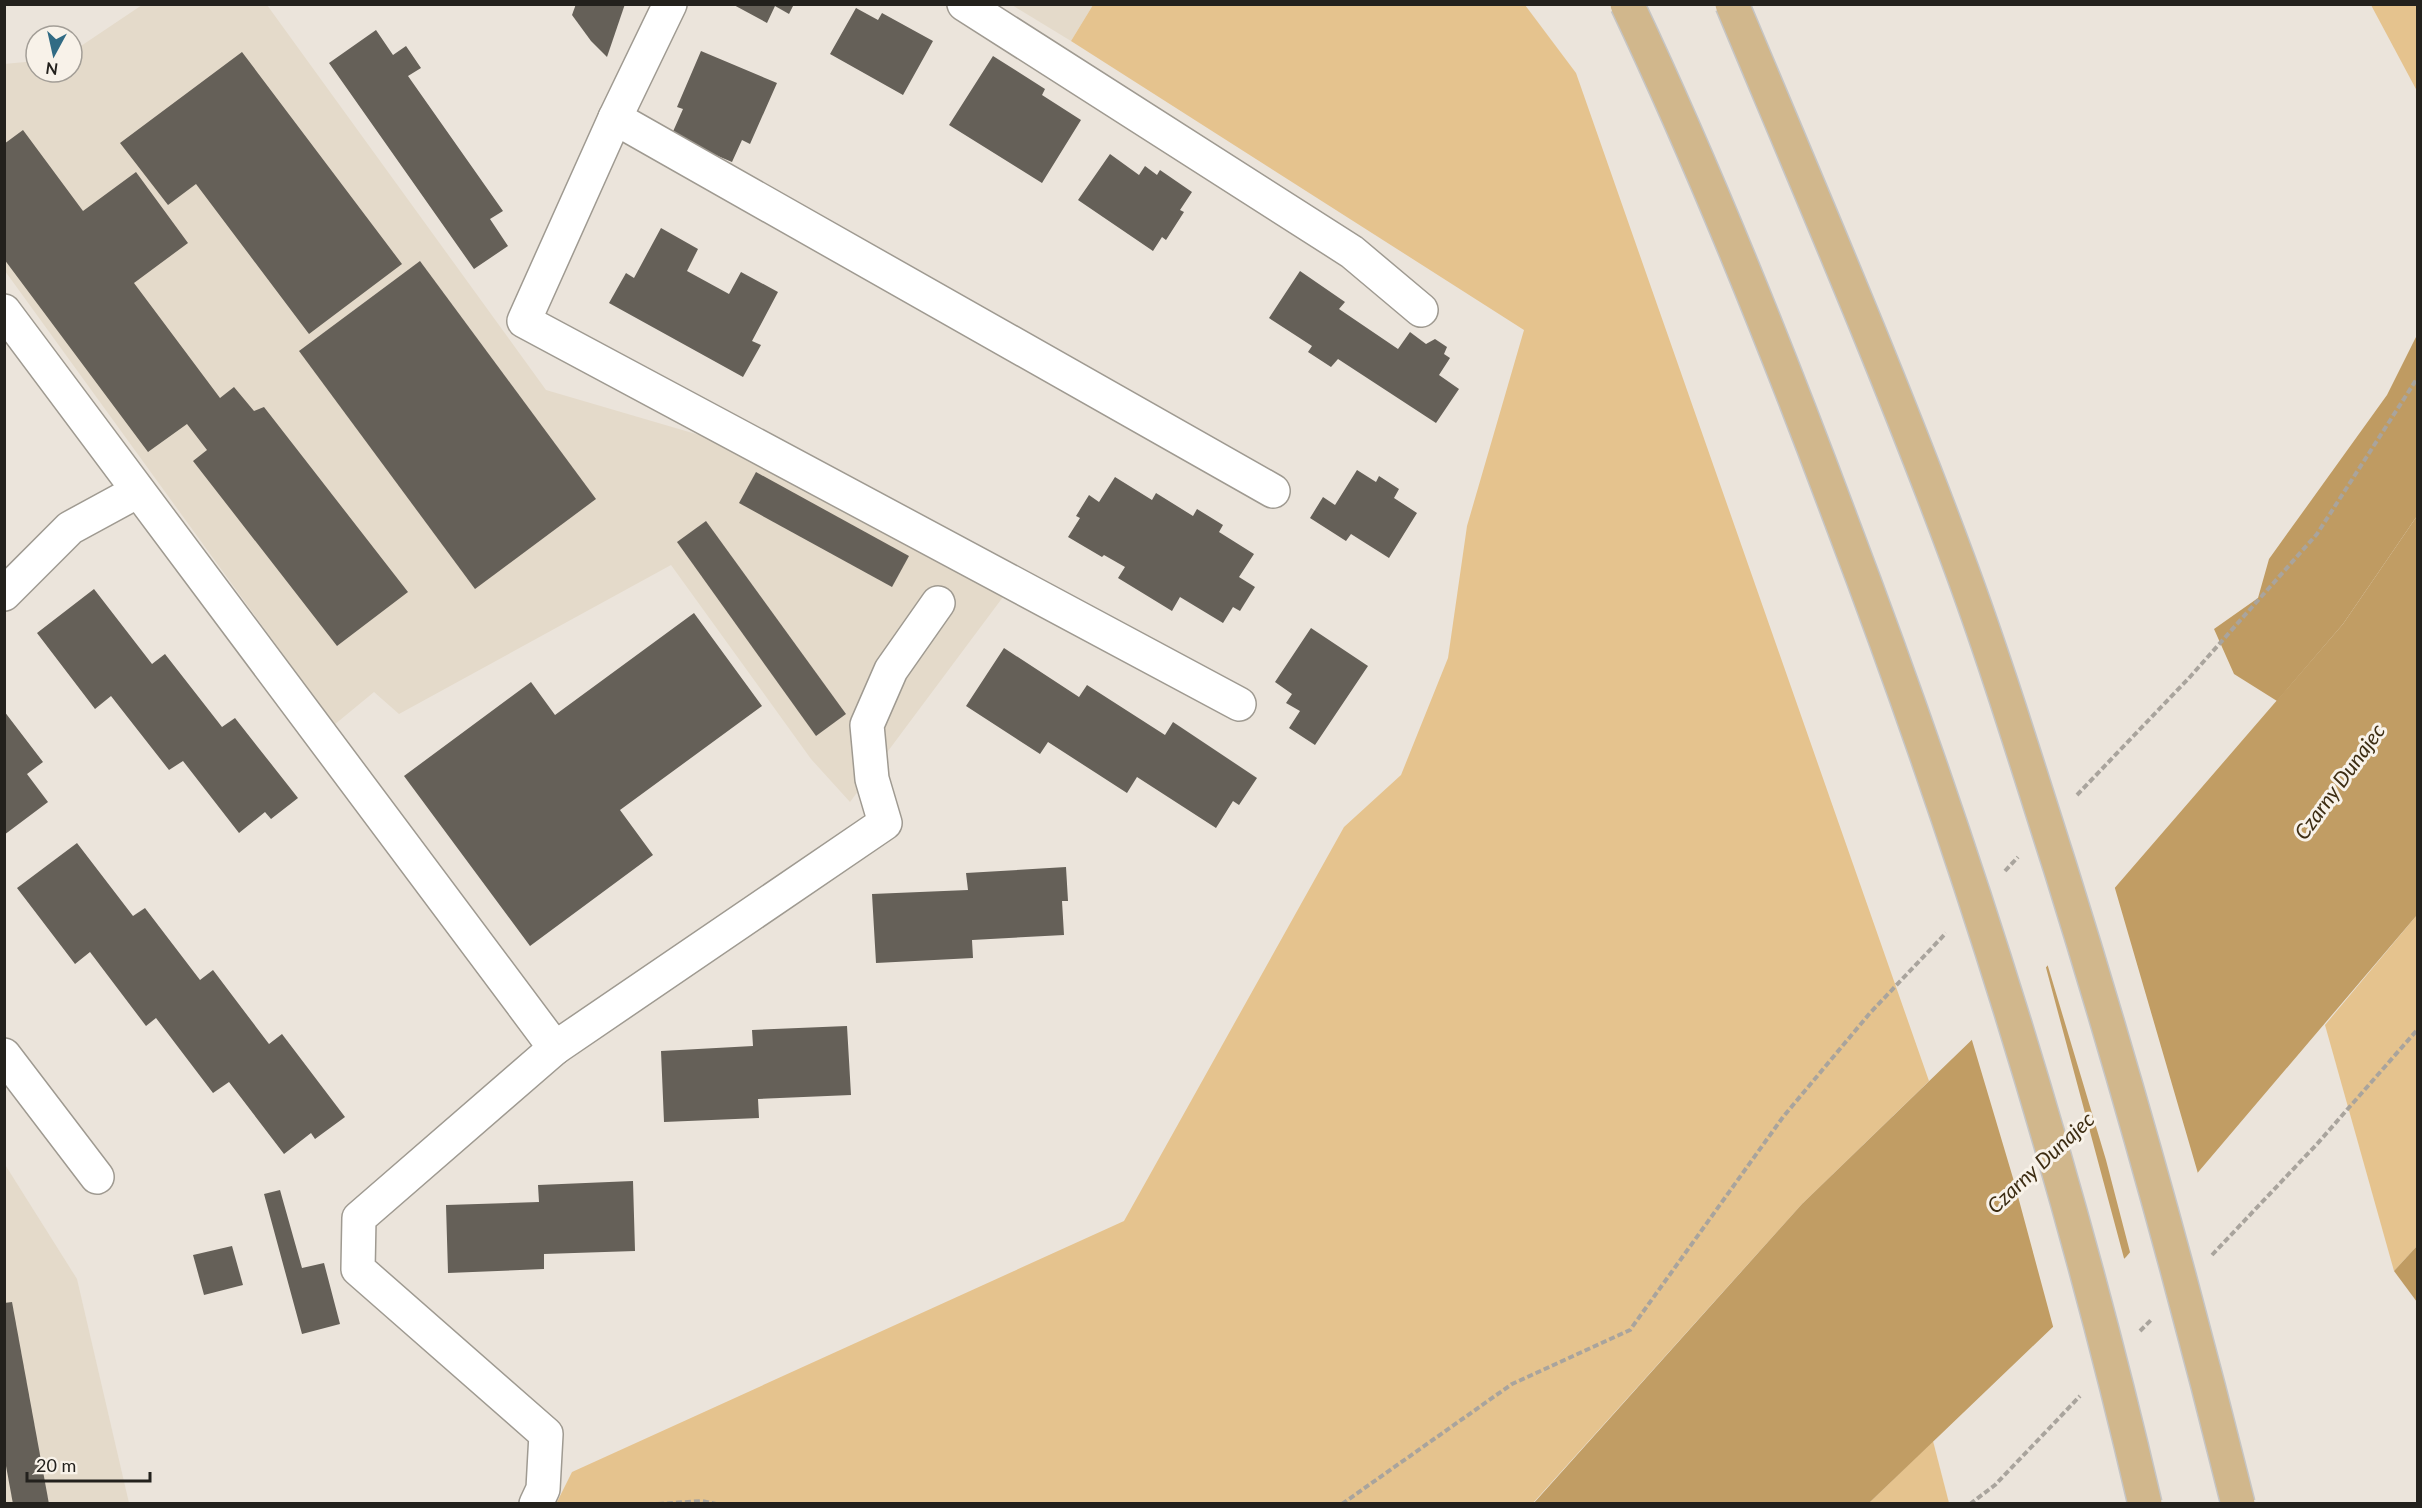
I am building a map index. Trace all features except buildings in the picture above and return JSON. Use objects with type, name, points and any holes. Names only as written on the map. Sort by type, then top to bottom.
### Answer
[{"type":"main road","points":[[1627,4],[1709,188],[1795,397],[1887,641],[1947,815],[2044,1119],[2089,1282],[2145,1503]]},
{"type":"main road","points":[[1732,4],[1884,366],[1959,560],[2018,735],[2099,993],[2171,1243],[2238,1503]]},
{"type":"street","points":[[670,4],[615,118],[524,321],[1239,704]]},
{"type":"street","points":[[964,4],[1352,252],[1421,310]]},
{"type":"street","points":[[615,118],[1274,491]]},
{"type":"street","points":[[4,311],[555,1048]]},
{"type":"street","points":[[4,594],[70,528],[138,491]]},
{"type":"street","points":[[536,1503],[543,1489],[546,1434],[358,1269],[359,1218],[555,1048],[885,823],[872,779],[867,725],[891,670],[938,603]]},
{"type":"street","points":[[4,1055],[97,1177]]},
{"type":"path","points":[[2075,798],[2189,678],[2317,534],[2418,377]]},
{"type":"path","points":[[2001,875],[2025,850]]},
{"type":"path","points":[[1342,1503],[1512,1384],[1630,1330],[1783,1117],[1870,1013],[1952,927]]},
{"type":"path","points":[[658,1503],[702,1501],[716,1503]]},
{"type":"shaded area","points":[[142,5],[267,5],[546,390],[730,444],[1003,597],[850,802],[811,759],[671,565],[399,714],[374,692],[334,725],[5,271],[4,64],[24,62],[24,84],[84,84],[84,44]]},
{"type":"shaded area","points":[[1012,5],[1093,5],[1071,41]]},
{"type":"shaded area","points":[[1093,5],[1525,5],[1576,73],[1929,1081],[1802,1204],[1533,1503],[556,1504],[572,1472],[1124,1221],[1344,827],[1401,775],[1448,658],[1467,526],[1524,330],[1071,41]]},
{"type":"shaded area","points":[[2371,5],[2417,5],[2417,91]]},
{"type":"shaded area","points":[[2417,335],[2417,516],[2343,624],[2277,701],[2234,674],[2214,629],[2258,598],[2269,559],[2387,395]]},
{"type":"shaded area","points":[[2417,915],[2417,1246],[2394,1271],[2325,1025]]},
{"type":"shaded area","points":[[4,1163],[77,1279],[129,1503],[5,1503]]},
{"type":"shaded area","points":[[2417,1246],[2417,1302],[2394,1271]]},
{"type":"shaded area","points":[[1933,1441],[1949,1503],[1869,1503]]},
{"type":"water","name":"Czarny Dunajec","points":[[2417,516],[2417,915],[2126,1257],[1869,1503],[1533,1504],[1802,1204],[2042,972],[2343,624]]},
{"type":"pier","points":[[2114,885],[2199,1177],[2131,1256],[2106,1160],[2047,963]]},
{"type":"pier","points":[[2045,964],[2125,1262],[2054,1330],[2013,1178],[1971,1037]]}]
